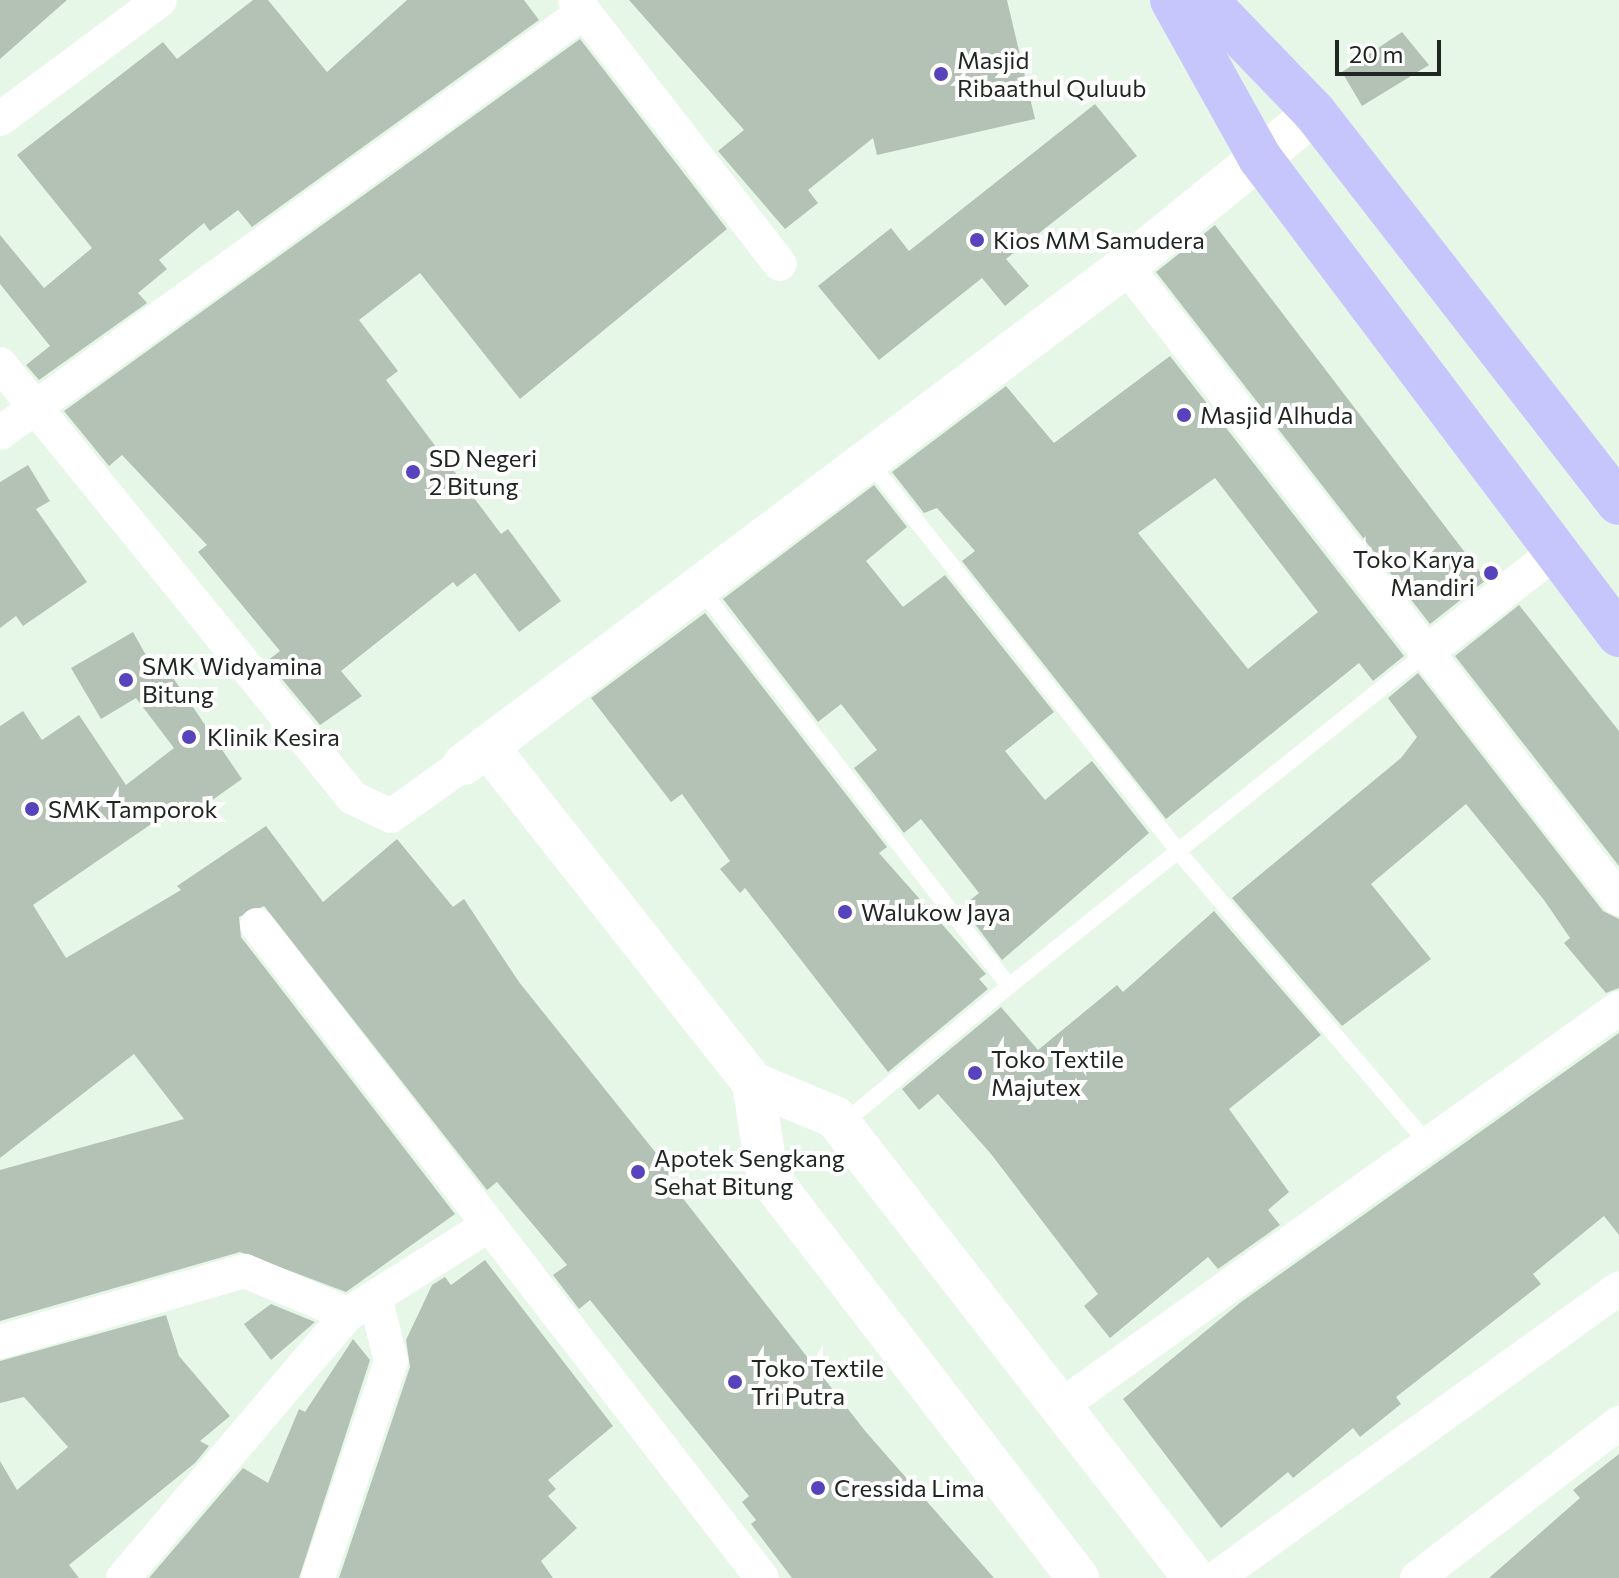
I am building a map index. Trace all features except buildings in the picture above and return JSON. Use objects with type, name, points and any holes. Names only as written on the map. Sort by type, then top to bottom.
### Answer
[{"type":"highway","points":[[1172,0],[1260,158],[1554,553],[1619,635]]},
{"type":"highway","points":[[1206,0],[1315,113],[1619,503]]},
{"type":"street","points":[[0,119],[160,0]]},
{"type":"street","points":[[0,433],[580,6],[780,264]]},
{"type":"street","points":[[0,364],[353,798],[391,816],[1126,266],[1315,113]]},
{"type":"street","points":[[1126,266],[1619,899]]},
{"type":"street","points":[[1427,652],[1554,553]]},
{"type":"street","points":[[475,755],[753,1083],[841,1125],[1194,1578]]},
{"type":"street","points":[[257,925],[762,1578]]},
{"type":"street","points":[[1062,1405],[1619,1008]]},
{"type":"street","points":[[753,1083],[767,1175],[1078,1578]]},
{"type":"street","points":[[123,1578],[361,1306],[489,1225]]},
{"type":"street","points":[[0,1342],[245,1271],[361,1306],[391,1361],[318,1578]]},
{"type":"street","points":[[1216,1578],[1619,1288]]},
{"type":"street","points":[[1417,1578],[1619,1423]]},
{"type":"lane","points":[[868,459],[1177,850],[1429,1145]]},
{"type":"lane","points":[[698,585],[1009,986]]},
{"type":"lane","points":[[841,1125],[1177,850],[1427,652]]},
{"type":"place","name":"Masjid Ribaathul Quluub","points":[[941,74]]},
{"type":"place","name":"Kios MM Samudera","points":[[977,240]]},
{"type":"place","name":"Masjid Alhuda","points":[[1184,415]]},
{"type":"place","name":"SD Negeri 2 Bitung","points":[[413,472]]},
{"type":"place","name":"Toko Karya Mandiri","points":[[1491,573]]},
{"type":"place","name":"SMK Widyamina Bitung","points":[[126,680]]},
{"type":"place","name":"Klinik Kesira","points":[[189,737]]},
{"type":"place","name":"SMK Tamporok","points":[[32,809]]},
{"type":"place","name":"Walukow Jaya","points":[[845,912]]},
{"type":"place","name":"Toko Textile Majutex","points":[[975,1073]]},
{"type":"place","name":"Apotek Sengkang Sehat Bitung","points":[[638,1172]]},
{"type":"place","name":"Toko Textile Tri Putra","points":[[735,1382]]},
{"type":"place","name":"Cressida Lima","points":[[818,1488]]}]
